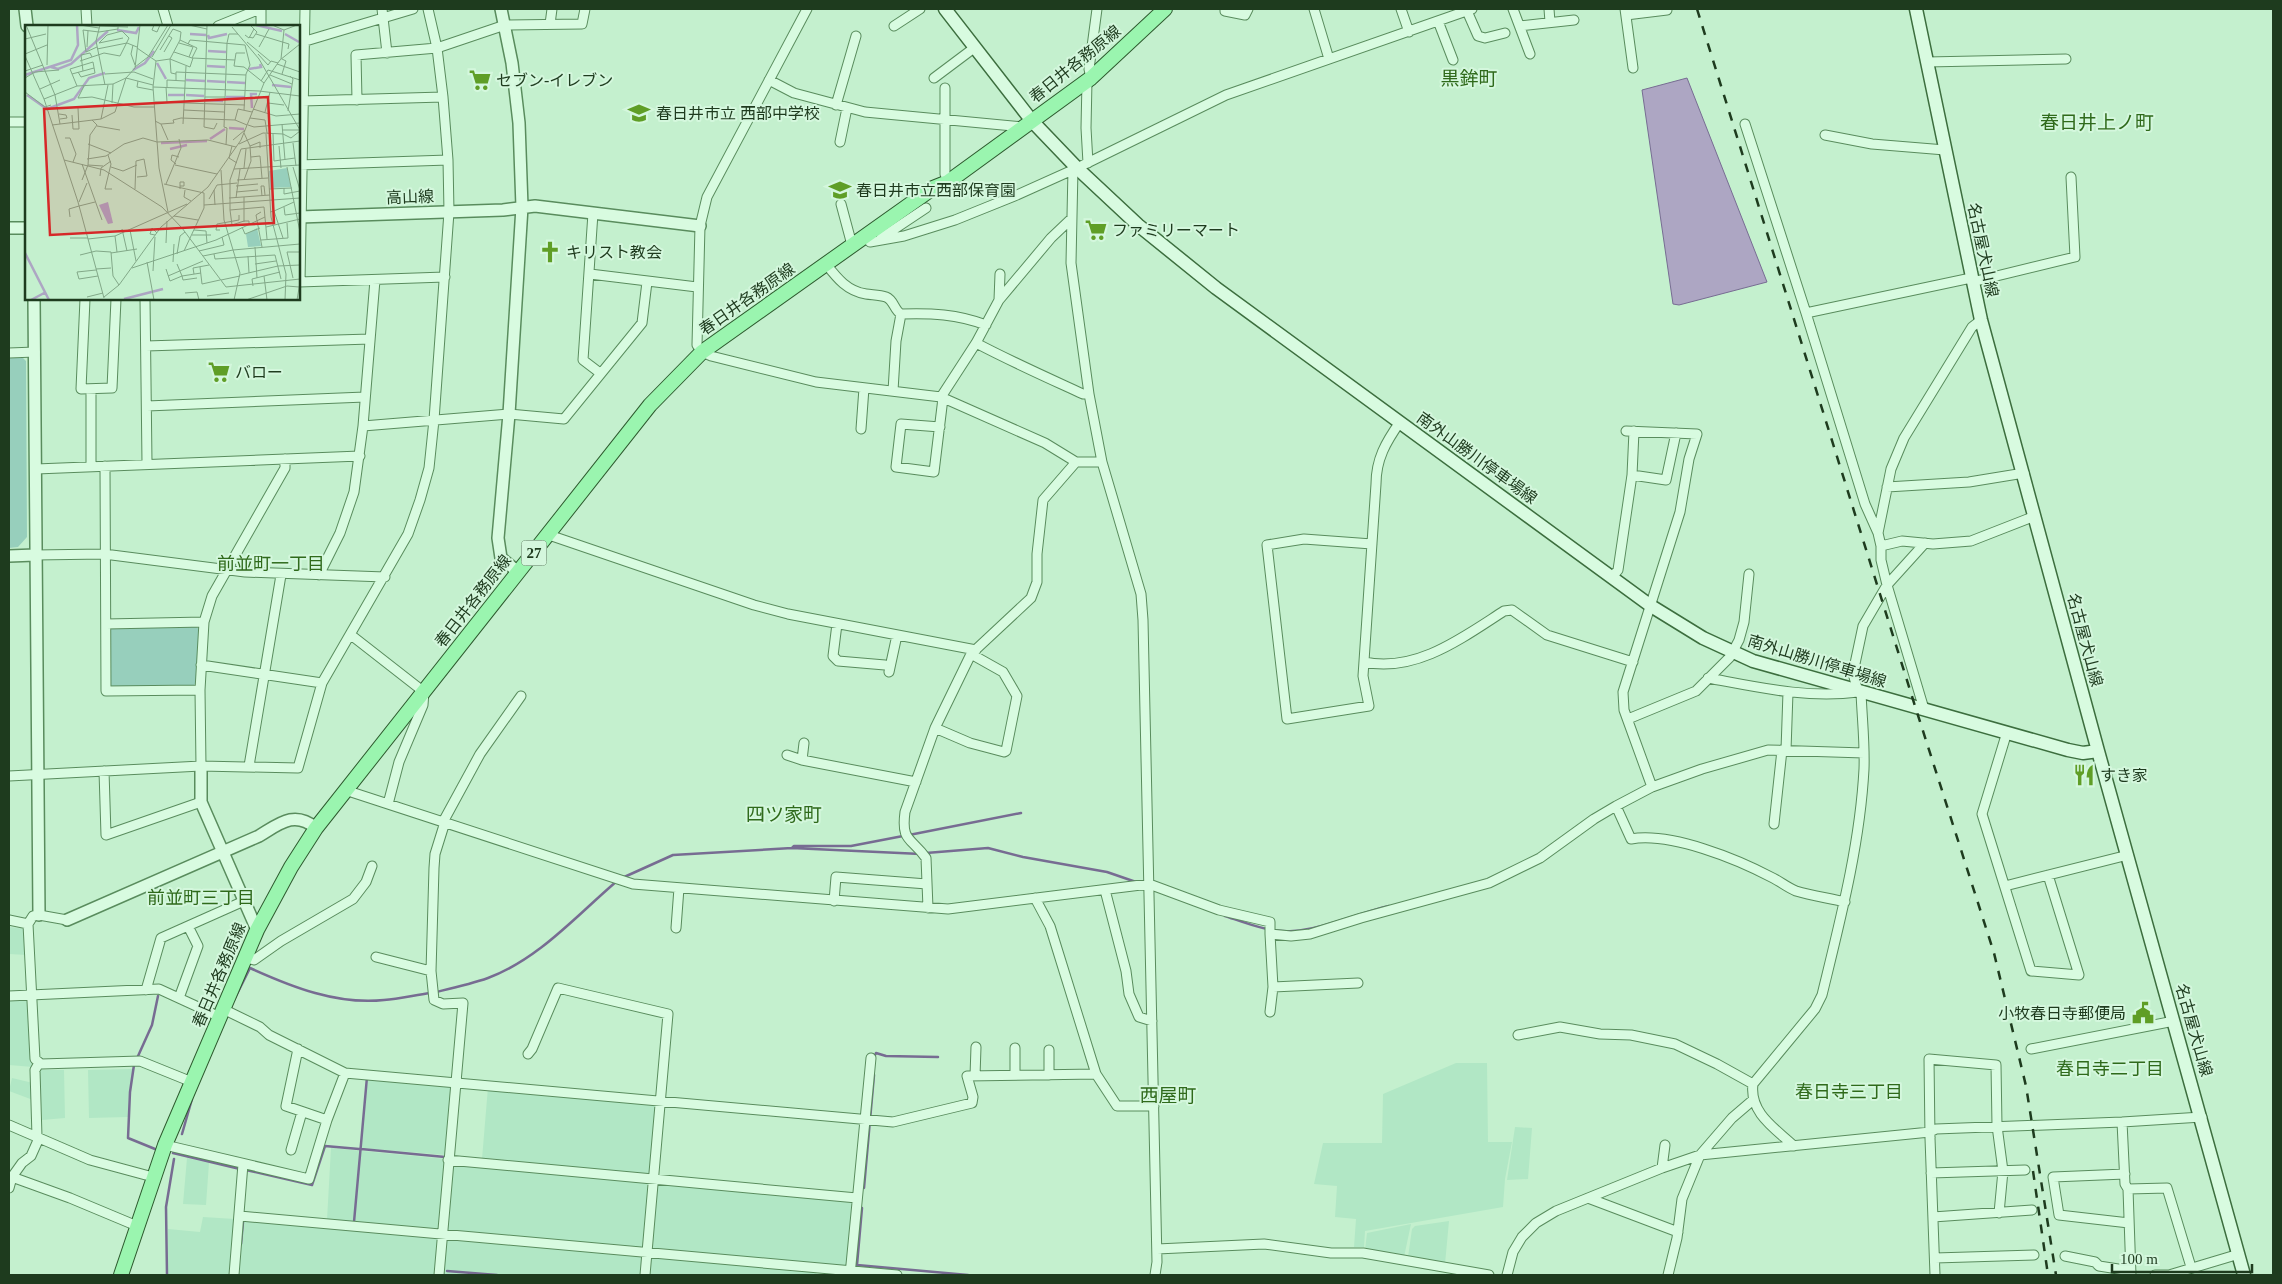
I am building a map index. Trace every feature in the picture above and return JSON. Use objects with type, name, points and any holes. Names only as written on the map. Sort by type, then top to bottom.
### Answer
[{"type":"main road","name":"南外山勝川停車場線","points":[[945,9],[1028,124],[1079,166],[1135,222],[1216,288],[1651,606],[1703,638],[1753,661],[2068,750],[2098,751]]},
{"type":"main road","name":"春日井各務原線","points":[[121,1275],[165,1145],[257,930],[281,884],[316,828],[345,790],[549,535],[650,405],[702,352],[852,245],[871,238],[933,188],[948,182],[1089,79],[1165,9]]},
{"type":"main road","name":"名古屋犬山線","points":[[1916,9],[1981,320],[2098,751],[2202,1117],[2244,1274]]},
{"type":"street","points":[[26,9],[28,25]]},
{"type":"street","points":[[86,9],[87,25]]},
{"type":"street","points":[[163,9],[168,25]]},
{"type":"street","points":[[220,25],[260,9],[261,25]]},
{"type":"street","points":[[305,9],[301,43],[300,165],[448,160]]},
{"type":"street","points":[[301,43],[383,13],[413,9]]},
{"type":"street","points":[[9,776],[201,766],[298,768],[322,683],[408,534],[429,468],[449,212],[448,160],[443,97],[437,48],[428,9]]},
{"type":"street","points":[[501,9],[506,25],[519,123],[522,207],[509,414],[498,538],[501,558],[518,572]]},
{"type":"street","points":[[550,24],[552,9]]},
{"type":"street","points":[[357,100],[356,55],[437,48],[506,25],[582,24],[585,9]]},
{"type":"street","points":[[807,9],[707,197],[700,226],[697,345],[702,352],[816,382],[942,397],[1045,443],[1076,462],[1102,462]]},
{"type":"street","points":[[894,26],[920,9]]},
{"type":"street","points":[[1097,9],[1089,69],[1086,128],[1071,219],[1071,263],[1102,462],[1141,594],[1157,1249],[1155,1275]]},
{"type":"street","points":[[1225,9],[1225,11],[1245,15],[1248,9]]},
{"type":"street","points":[[1314,9],[1328,59]]},
{"type":"street","points":[[1401,9],[1408,32]]},
{"type":"street","points":[[1513,9],[1530,54]]},
{"type":"street","points":[[1549,9],[1550,22]]},
{"type":"street","points":[[871,238],[904,236],[955,220],[1017,195],[1226,95],[1467,10],[1478,36],[1485,38],[1505,33]]},
{"type":"street","points":[[1633,68],[1626,12],[1667,10]]},
{"type":"street","points":[[383,13],[388,53]]},
{"type":"street","points":[[1520,26],[1574,20]]},
{"type":"street","points":[[1438,21],[1453,60]]},
{"type":"street","points":[[836,105],[856,36]]},
{"type":"street","points":[[934,78],[974,48]]},
{"type":"street","points":[[1927,62],[2066,59]]},
{"type":"street","points":[[770,80],[794,92],[847,108],[944,119],[1028,124]]},
{"type":"street","points":[[945,88],[945,174],[948,182]]},
{"type":"street","points":[[302,101],[443,97]]},
{"type":"street","points":[[840,142],[847,108]]},
{"type":"street","points":[[9,122],[25,122]]},
{"type":"street","points":[[1745,124],[1865,504],[1878,533],[1881,546],[1881,560],[1887,585],[1924,709]]},
{"type":"street","points":[[1825,135],[1872,144],[1945,150]]},
{"type":"street","points":[[1806,313],[1972,280],[2075,257],[2071,177]]},
{"type":"street","points":[[841,204],[852,245]]},
{"type":"street","name":"高山線","points":[[300,217],[503,210],[535,206],[700,226]]},
{"type":"street","points":[[871,238],[926,208]]},
{"type":"street","points":[[593,213],[583,360],[600,373]]},
{"type":"street","points":[[940,427],[901,424],[896,467],[934,472],[940,427],[942,397],[999,300],[1039,251],[1071,219]]},
{"type":"street","points":[[9,228],[25,228]]},
{"type":"street","points":[[826,264],[840,282],[856,291],[887,297],[891,300],[897,312],[901,314],[948,314],[971,319],[986,325]]},
{"type":"street","points":[[590,274],[697,287]]},
{"type":"street","points":[[999,300],[1000,274]]},
{"type":"street","points":[[300,282],[445,277]]},
{"type":"street","points":[[319,575],[340,533],[354,492],[364,426],[375,280]]},
{"type":"street","points":[[364,426],[509,414],[564,419],[642,323],[647,282]]},
{"type":"street","points":[[34,300],[39,915]]},
{"type":"street","points":[[85,300],[81,389],[112,388],[116,300]]},
{"type":"street","points":[[145,300],[147,463]]},
{"type":"street","points":[[893,391],[896,341],[901,314]]},
{"type":"street","points":[[1878,533],[1891,469],[1904,438],[1972,327],[1981,320]]},
{"type":"street","points":[[146,346],[370,339]]},
{"type":"street","points":[[976,342],[1022,368],[1083,394],[1090,394]]},
{"type":"street","points":[[9,352],[35,352]]},
{"type":"street","points":[[861,429],[864,388]]},
{"type":"street","points":[[91,389],[91,466]]},
{"type":"street","points":[[147,406],[366,398]]},
{"type":"street","points":[[1372,544],[1304,539],[1267,545],[1287,719],[1369,706],[1363,676],[1378,464],[1384,444],[1400,422]]},
{"type":"street","points":[[1612,577],[1618,570],[1632,475],[1630,431],[1697,434],[1689,459],[1680,512],[1623,692],[1622,702],[1652,787]]},
{"type":"street","points":[[1632,475],[1666,480],[1676,433]]},
{"type":"street","points":[[36,469],[147,463],[360,456]]},
{"type":"street","points":[[257,930],[201,802],[201,665],[204,622],[212,596],[285,468],[285,459]]},
{"type":"street","points":[[928,908],[926,858],[905,836],[903,826],[905,812],[935,728],[973,652],[1031,598],[1037,582],[1037,554],[1043,500],[1076,462]]},
{"type":"street","points":[[105,466],[106,690],[200,690]]},
{"type":"street","points":[[1887,487],[1969,482],[2024,473]]},
{"type":"street","points":[[1881,546],[1902,541],[1925,544],[1971,541],[2035,516]]},
{"type":"street","points":[[549,535],[754,605],[973,652],[1003,672],[1016,696],[1006,751],[970,743],[935,728]]},
{"type":"street","points":[[1794,1146],[1758,1113],[1753,1100],[1753,1084],[1815,1009],[1822,995],[1845,902],[1862,800],[1864,753],[1860,692],[1853,673],[1863,626],[1887,585],[1925,544]]},
{"type":"street","points":[[9,556],[104,554],[281,575],[384,578]]},
{"type":"street","points":[[1628,719],[1696,691],[1734,652],[1744,622],[1749,574]]},
{"type":"street","points":[[249,766],[281,575]]},
{"type":"street","points":[[1364,662],[1396,664],[1418,659],[1455,644],[1504,611],[1512,610],[1547,635],[1633,662]]},
{"type":"street","points":[[106,624],[204,622]]},
{"type":"street","points":[[838,624],[833,656],[838,661],[887,668],[897,635]]},
{"type":"street","points":[[351,635],[424,692],[423,705],[399,762],[388,804]]},
{"type":"street","points":[[201,665],[322,683]]},
{"type":"street","points":[[1708,678],[1788,692],[1860,692]]},
{"type":"street","points":[[1774,824],[1784,750],[1788,692]]},
{"type":"street","points":[[439,1275],[463,1003],[443,1004],[434,1000],[431,971],[435,854],[444,822],[480,754],[521,696]]},
{"type":"street","points":[[2007,732],[1982,814],[2031,971],[2079,975],[2048,875]]},
{"type":"street","points":[[802,760],[804,743]]},
{"type":"street","points":[[1270,934],[1291,936],[1310,934],[1489,883],[1540,858],[1594,819],[1652,787],[1750,755],[1768,750],[1864,753]]},
{"type":"street","points":[[787,755],[802,760],[916,782]]},
{"type":"street","points":[[104,771],[106,836],[201,802]]},
{"type":"street","points":[[345,790],[633,884],[948,909],[1105,890],[1149,888],[1219,910],[1270,922],[1273,988],[1270,1012]]},
{"type":"street","points":[[1616,806],[1631,839],[1657,838],[1705,849],[1774,878],[1795,891],[1845,902]]},
{"type":"street","points":[[39,1062],[36,1059],[28,924],[33,916],[39,915],[67,920],[259,836],[288,820],[300,818],[316,828]]},
{"type":"street","points":[[2005,886],[2128,856]]},
{"type":"street","points":[[246,958],[254,960],[281,941],[353,899],[360,893],[372,866]]},
{"type":"street","points":[[834,901],[836,877],[927,884]]},
{"type":"street","points":[[676,928],[679,888]]},
{"type":"street","points":[[1105,890],[1126,971],[1129,994],[1139,1017],[1152,1021]]},
{"type":"street","points":[[1035,898],[1050,926],[1096,1074],[1117,1106],[1154,1106]]},
{"type":"street","points":[[146,990],[161,938],[244,901]]},
{"type":"street","points":[[9,920],[28,924]]},
{"type":"street","points":[[179,998],[198,946],[188,926]]},
{"type":"street","points":[[376,957],[431,971]]},
{"type":"street","points":[[1273,988],[1358,983]]},
{"type":"street","points":[[528,1054],[532,1049],[558,988],[668,1014],[645,1275]]},
{"type":"street","points":[[9,996],[159,989],[222,1013],[346,1073],[893,1122],[972,1103],[973,1097],[967,1076],[1096,1074]]},
{"type":"street","points":[[2031,1049],[2174,1021]]},
{"type":"street","points":[[1518,1035],[1560,1027],[1600,1034],[1631,1035],[1675,1044],[1753,1084]]},
{"type":"street","points":[[976,1047],[976,1076]]},
{"type":"street","points":[[1015,1048],[1015,1075]]},
{"type":"street","points":[[298,1049],[286,1106],[327,1120]]},
{"type":"street","points":[[1049,1050],[1049,1075]]},
{"type":"street","points":[[850,1273],[871,1058]]},
{"type":"street","points":[[1935,1275],[1929,1060],[1996,1064],[1997,1126],[2003,1171],[1998,1213]]},
{"type":"street","points":[[39,1062],[140,1061],[192,1082]]},
{"type":"street","points":[[9,1188],[12,1177],[22,1163],[31,1156],[38,1138],[35,1070],[39,1062]]},
{"type":"street","points":[[165,1145],[309,1179],[327,1120],[346,1073]]},
{"type":"street","points":[[1668,1275],[1678,1232],[1682,1199],[1700,1155],[1732,1118],[1753,1100]]},
{"type":"street","points":[[291,1150],[302,1112]]},
{"type":"street","points":[[1507,1275],[1513,1252],[1522,1237],[1536,1223],[1556,1211],[1662,1168],[1700,1155],[1930,1132],[1936,1129],[2202,1117]]},
{"type":"street","points":[[2065,1256],[2095,1262],[2099,1271],[2131,1273],[2128,1189],[2125,1184],[2122,1122]]},
{"type":"street","points":[[9,1125],[90,1160],[153,1177]]},
{"type":"street","points":[[1662,1168],[1665,1145]]},
{"type":"street","points":[[448,1160],[857,1198]]},
{"type":"street","points":[[234,1275],[243,1164]]},
{"type":"street","points":[[1931,1174],[2025,1170]]},
{"type":"street","points":[[2125,1174],[2053,1177],[2059,1215],[2130,1223]]},
{"type":"street","points":[[12,1177],[70,1198],[137,1226]]},
{"type":"street","points":[[2128,1189],[2167,1188],[2191,1267]]},
{"type":"street","points":[[1588,1198],[1678,1232]]},
{"type":"street","points":[[1933,1217],[2032,1210]]},
{"type":"street","points":[[240,1216],[647,1252],[850,1273],[897,1275]]},
{"type":"street","points":[[1157,1249],[1264,1244],[1331,1253],[1363,1253],[1489,1275]]},
{"type":"street","points":[[2155,1275],[2169,1275],[2239,1254]]},
{"type":"street","points":[[1935,1258],[2034,1255]]},
{"type":"green space","points":[[9,927],[25,929],[27,955],[9,954]]},
{"type":"green space","points":[[26,1000],[31,1004],[33,1067],[9,1065],[9,1001]]},
{"type":"green space","points":[[1456,1063],[1487,1063],[1488,1142],[1512,1142],[1505,1179],[1503,1207],[1365,1231],[1364,1247],[1354,1247],[1356,1219],[1335,1217],[1337,1186],[1314,1184],[1323,1143],[1382,1143],[1383,1094]]},
{"type":"green space","points":[[133,1069],[128,1117],[89,1118],[88,1070]]},
{"type":"green space","points":[[39,1070],[64,1070],[65,1118],[42,1120]]},
{"type":"green space","points":[[368,1077],[448,1084],[452,1090],[446,1155],[361,1148]]},
{"type":"green space","points":[[12,1078],[33,1083],[33,1100],[9,1091]]},
{"type":"green space","points":[[488,1087],[653,1102],[657,1107],[650,1175],[482,1159]]},
{"type":"green space","points":[[1515,1127],[1532,1128],[1528,1179],[1507,1180]]},
{"type":"green space","points":[[331,1148],[446,1159],[439,1227],[435,1230],[327,1220]]},
{"type":"green space","points":[[187,1158],[209,1163],[206,1205],[183,1204]]},
{"type":"green space","points":[[451,1161],[650,1179],[644,1244],[640,1248],[449,1230],[445,1227]]},
{"type":"green space","points":[[656,1180],[854,1198],[848,1264],[845,1267],[654,1249],[651,1246]]},
{"type":"green space","points":[[203,1217],[235,1219],[231,1275],[168,1275],[168,1229],[200,1232]]},
{"type":"green space","points":[[246,1219],[435,1236],[438,1240],[435,1275],[239,1275],[243,1222]]},
{"type":"green space","points":[[1449,1221],[1445,1264],[1408,1257],[1412,1229],[1415,1226]]},
{"type":"green space","points":[[1411,1224],[1404,1257],[1365,1250],[1367,1233]]},
{"type":"green space","points":[[452,1236],[639,1254],[643,1259],[641,1275],[441,1275],[444,1241]]},
{"type":"green space","points":[[654,1256],[817,1270],[816,1275],[649,1275],[651,1259]]},
{"type":"shaded area","points":[[1687,78],[1767,282],[1679,305],[1673,304],[1642,90]]},
{"type":"shaded area","points":[[9,358],[23,358],[26,361],[27,537],[18,547],[9,548]]},
{"type":"shaded area","points":[[195,626],[199,629],[197,682],[193,686],[112,686],[110,684],[110,630],[113,627]]},
{"type":"waterway","points":[[909,835],[1021,813]]},
{"type":"waterway","points":[[792,848],[794,846],[851,846],[903,836]]},
{"type":"waterway","points":[[622,878],[673,855],[792,848],[921,854]]},
{"type":"waterway","points":[[926,853],[988,848],[1023,857],[1107,872],[1136,882]]},
{"type":"waterway","points":[[436,992],[488,978],[524,960],[557,935],[617,881]]},
{"type":"waterway","points":[[1225,916],[1267,929],[1293,931],[1329,924],[1389,906]]},
{"type":"waterway","points":[[234,1000],[250,968],[298,988],[349,1000],[384,1000],[430,993]]},
{"type":"waterway","points":[[155,1149],[128,1138],[130,1092],[134,1065],[152,1025],[158,996]]},
{"type":"waterway","points":[[874,1057],[876,1053],[886,1056],[938,1057]]},
{"type":"waterway","points":[[864,1188],[874,1075]]},
{"type":"waterway","points":[[354,1222],[367,1077]]},
{"type":"waterway","points":[[182,1134],[192,1099]]},
{"type":"waterway","points":[[246,1170],[312,1185],[325,1146],[359,1149]]},
{"type":"waterway","points":[[361,1149],[445,1157]]},
{"type":"waterway","points":[[173,1153],[240,1169]]},
{"type":"waterway","points":[[167,1275],[166,1207],[174,1159]]},
{"type":"waterway","points":[[862,1208],[857,1265],[968,1275]]},
{"type":"waterway","points":[[241,1244],[243,1222]]},
{"type":"waterway","points":[[447,1271],[497,1275]]},
{"type":"railway","points":[[1697,9],[1994,953],[2026,1086],[2056,1275]]},
{"type":"railway","points":[[2033,1171],[2048,1275]]},
{"type":"place","name":"セブン-イレブン","points":[[480,80]]},
{"type":"place","name":"春日井市立 西部中学校","points":[[639,113]]},
{"type":"place","name":"春日井市立西部保育園","points":[[840,190]]},
{"type":"place","name":"ファミリーマート","points":[[1096,230]]},
{"type":"place","name":"キリスト教会","points":[[550,252]]},
{"type":"place","name":"バロー","points":[[219,372]]},
{"type":"place","name":"すき家","points":[[2084,775]]},
{"type":"place","name":"小牧春日寺郵便局","points":[[2143,1013]]},
{"type":"district","name":"黒鉾町","points":[[1469,78]]},
{"type":"district","name":"春日井上ノ町","points":[[2097,122]]},
{"type":"district","name":"前並町一丁目","points":[[271,564]]},
{"type":"district","name":"四ツ家町","points":[[784,814]]},
{"type":"district","name":"前並町三丁目","points":[[201,898]]},
{"type":"district","name":"春日寺二丁目","points":[[2110,1069]]},
{"type":"district","name":"春日寺三丁目","points":[[1849,1092]]},
{"type":"district","name":"西屋町","points":[[1168,1095]]}]
